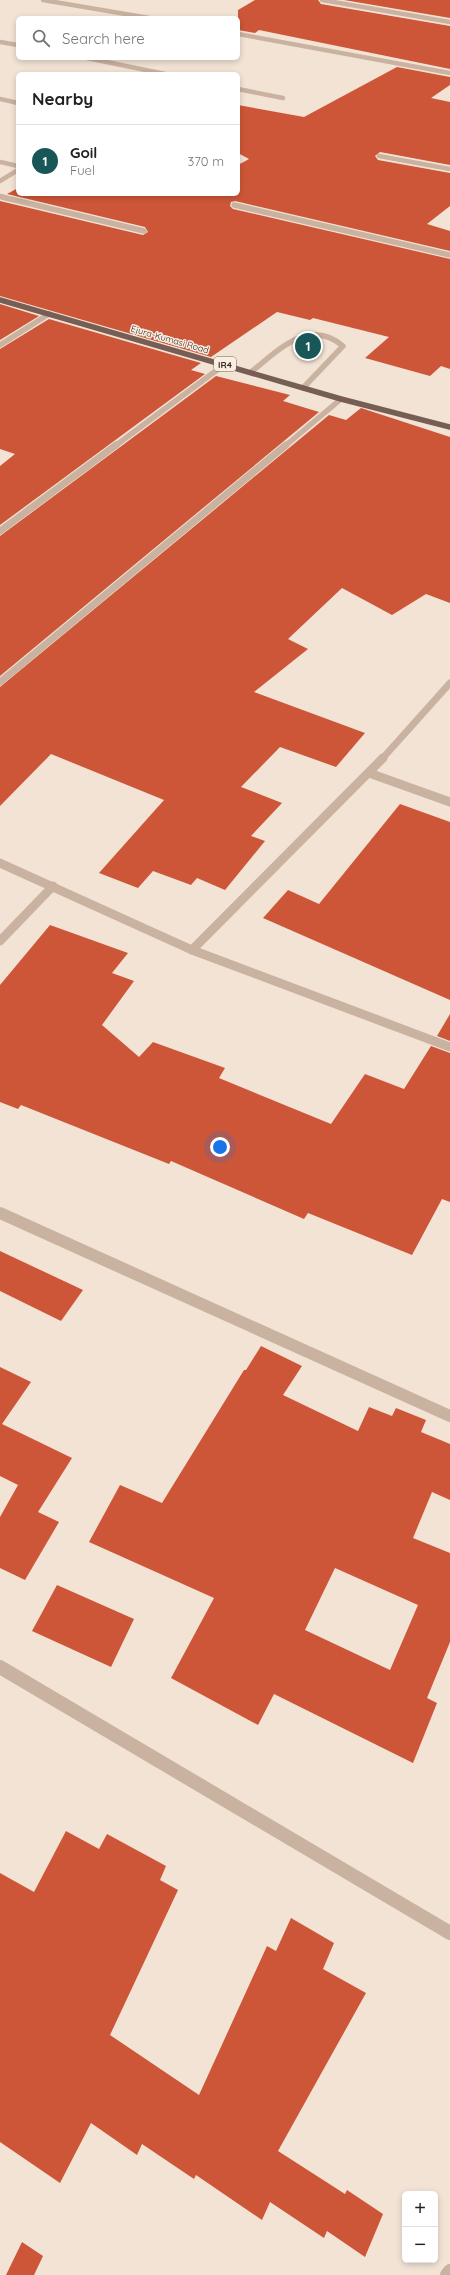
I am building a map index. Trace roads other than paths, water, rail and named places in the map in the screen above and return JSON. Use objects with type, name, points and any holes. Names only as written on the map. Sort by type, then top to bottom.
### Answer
[{"type":"main road","name":"Ejura-Kumasi Road","points":[[0,300],[225,364],[302,388],[450,427]]},
{"type":"street","points":[[44,0],[137,16]]},
{"type":"street","points":[[322,0],[450,22]]},
{"type":"street","points":[[108,15],[114,12]]},
{"type":"street","points":[[240,34],[450,73]]},
{"type":"street","points":[[0,42],[16,45]]},
{"type":"street","points":[[97,60],[155,72]]},
{"type":"street","points":[[240,89],[283,98]]},
{"type":"street","points":[[0,99],[16,103]]},
{"type":"street","points":[[379,156],[450,169]]},
{"type":"street","points":[[0,162],[16,166]]},
{"type":"street","points":[[0,181],[16,171]]},
{"type":"street","points":[[0,196],[144,231]]},
{"type":"street","points":[[234,205],[450,255]]},
{"type":"street","points":[[0,345],[49,314]]},
{"type":"street","points":[[251,372],[293,339],[305,334],[323,334],[338,340],[343,346],[339,352],[302,388]]},
{"type":"street","points":[[0,531],[225,364]]},
{"type":"street","points":[[0,682],[342,399]]},
{"type":"street","points":[[192,950],[369,773],[450,684]]},
{"type":"street","points":[[369,773],[450,802]]},
{"type":"street","points":[[0,863],[192,950],[450,1047]]},
{"type":"street","points":[[0,941],[53,886]]},
{"type":"street","points":[[0,1213],[450,1416]]},
{"type":"street","points":[[0,1667],[450,1932]]},
{"type":"street","points":[[447,2275],[450,2271]]},
{"type":"place","name":"Goil","points":[[308,346]]}]
